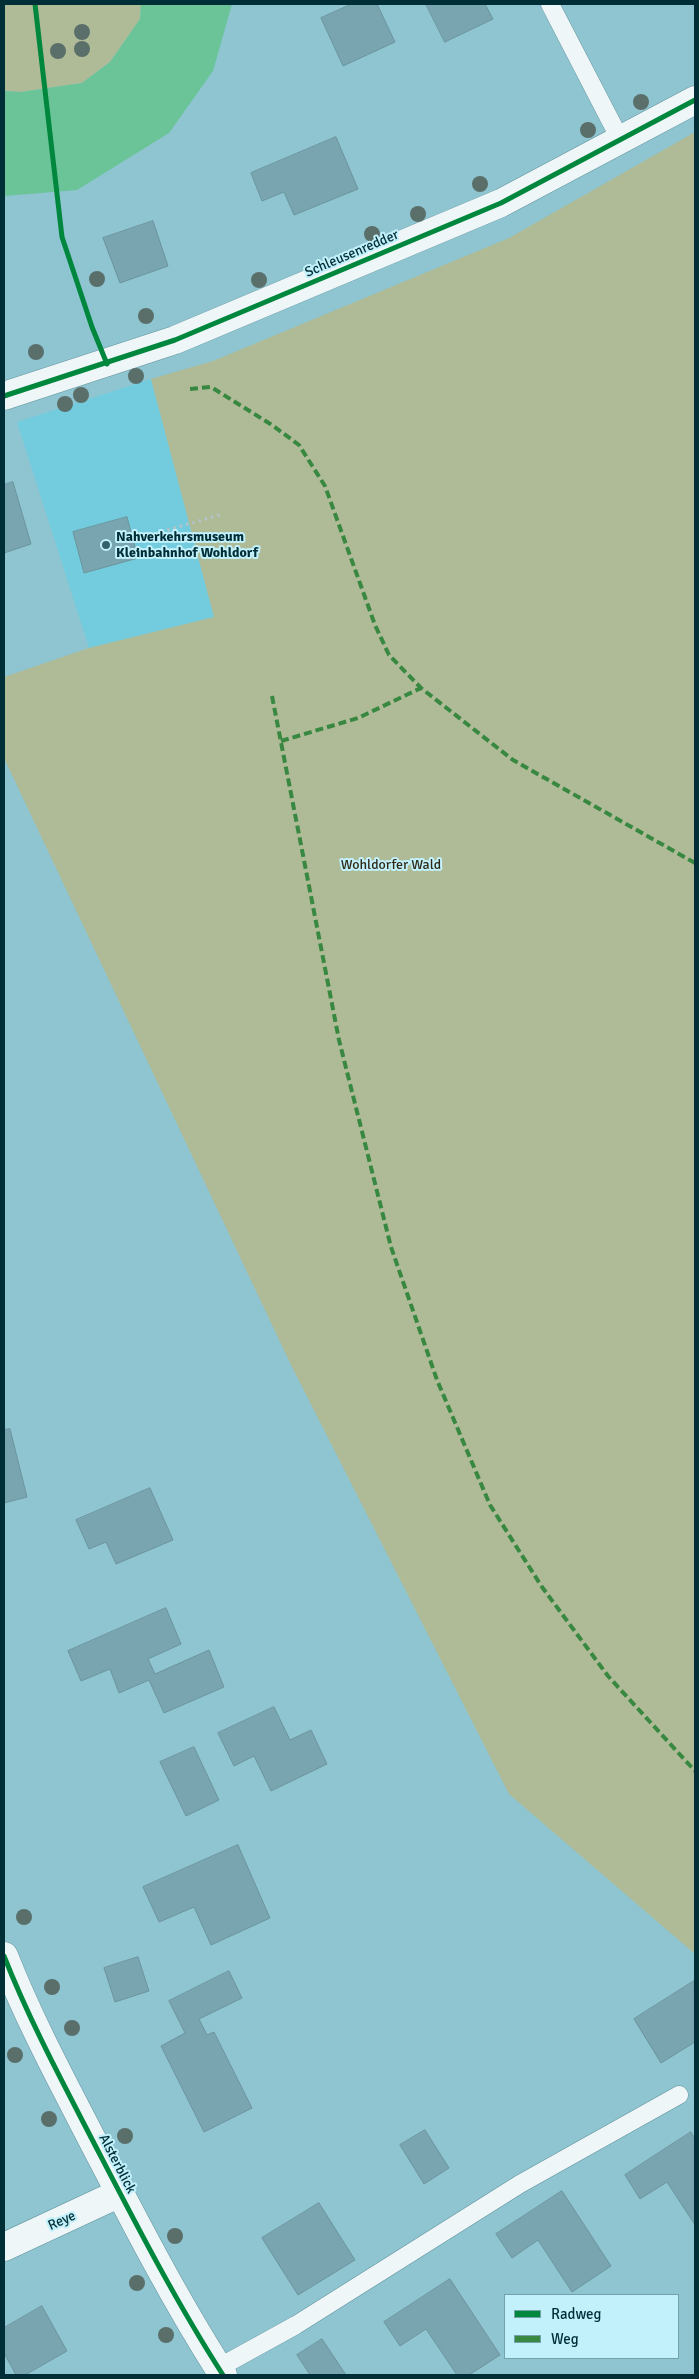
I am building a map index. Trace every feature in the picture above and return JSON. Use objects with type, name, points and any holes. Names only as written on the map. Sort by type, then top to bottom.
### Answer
[{"type":"street","name":"Schleusenredder","points":[[4,396],[90,369],[184,336],[501,203],[621,141],[695,100]]},
{"type":"street","name":"Alsterblick","points":[[4,1956],[57,2070],[120,2193],[158,2265],[221,2371]]},
{"type":"street","name":"Reye","points":[[4,2247],[120,2193]]},
{"type":"lane","points":[[550,4],[621,141]]},
{"type":"lane","points":[[221,2371],[520,2184],[679,2095]]},
{"type":"path","points":[[136,538],[223,514]]},
{"type":"shaded area","points":[[141,4],[232,4],[213,71],[169,133],[77,190],[4,196],[4,91],[21,92],[82,83],[110,62],[140,19]]},
{"type":"shaded area","points":[[151,379],[214,617],[89,648],[17,422]]},
{"type":"green space","points":[[4,4],[141,4],[140,19],[110,62],[82,83],[21,92],[4,91]]},
{"type":"green space","name":"Wohldorfer Wald","points":[[695,132],[695,1954],[509,1794],[291,1365],[4,758],[4,677],[89,648],[214,617],[151,379],[213,361],[509,238]]},
{"type":"building","points":[[352,4],[377,4],[395,42],[343,66],[321,18]]},
{"type":"building","points":[[426,4],[485,4],[493,19],[445,42]]},
{"type":"building","points":[[336,137],[358,189],[294,215],[284,192],[262,201],[251,173]]},
{"type":"building","points":[[153,221],[168,266],[120,283],[103,238]]},
{"type":"building","points":[[13,482],[31,544],[4,553],[4,485]]},
{"type":"building","name":"Nahverkehrsmuseum Kleinbahnhof Wohldorf","points":[[127,517],[138,558],[84,573],[73,532]]},
{"type":"building","points":[[10,1429],[27,1497],[4,1503],[4,1430]]},
{"type":"building","points":[[150,1488],[173,1540],[116,1564],[106,1542],[89,1549],[76,1520]]},
{"type":"building","points":[[166,1608],[181,1644],[148,1659],[155,1674],[209,1650],[224,1687],[164,1713],[149,1680],[119,1693],[110,1669],[81,1681],[68,1651]]},
{"type":"building","points":[[274,1707],[290,1740],[311,1730],[327,1764],[271,1791],[254,1756],[234,1766],[218,1733]]},
{"type":"building","points":[[194,1747],[219,1800],[186,1816],[160,1762]]},
{"type":"building","points":[[238,1845],[270,1918],[211,1945],[194,1907],[159,1922],[143,1887]]},
{"type":"building","points":[[138,1957],[149,1991],[115,2002],[104,1968]]},
{"type":"building","points":[[229,1971],[242,1998],[199,2019],[207,2035],[214,2032],[252,2108],[204,2132],[161,2046],[185,2033],[169,2001]]},
{"type":"building","points":[[694,1981],[695,2042],[661,2063],[634,2019]]},
{"type":"building","points":[[425,2130],[449,2168],[424,2184],[400,2145]]},
{"type":"building","points":[[691,2132],[695,2139],[695,2225],[667,2182],[640,2199],[625,2175]]},
{"type":"building","points":[[562,2191],[611,2266],[572,2292],[538,2240],[512,2258],[496,2234]]},
{"type":"building","points":[[319,2203],[355,2260],[298,2295],[262,2238]]},
{"type":"building","points":[[450,2279],[500,2355],[469,2375],[457,2375],[426,2329],[400,2346],[384,2322]]},
{"type":"building","points":[[42,2306],[67,2351],[25,2375],[16,2375],[4,2353],[4,2328]]},
{"type":"building","points":[[322,2339],[346,2375],[310,2375],[297,2355]]},
{"type":"marked path","points":[[190,389],[211,387],[272,425],[299,445],[325,486],[375,625],[389,655],[421,688],[513,760],[695,863]]},
{"type":"marked path","points":[[281,741],[358,718],[421,688]]},
{"type":"marked path","points":[[272,696],[339,1040],[391,1247],[437,1380],[490,1505],[542,1587],[608,1676],[695,1771]]},
{"type":"cycle path","points":[[35,4],[62,237],[92,327],[107,364]]},
{"type":"cycle path","points":[[4,396],[175,340],[501,203],[695,100]]},
{"type":"cycle path","points":[[4,1956],[48,2053],[126,2205],[173,2291],[223,2375]]},
{"type":"place","name":"Nahverkehrsmuseum Kleinbahnhof Wohldorf","points":[[106,545]]}]
